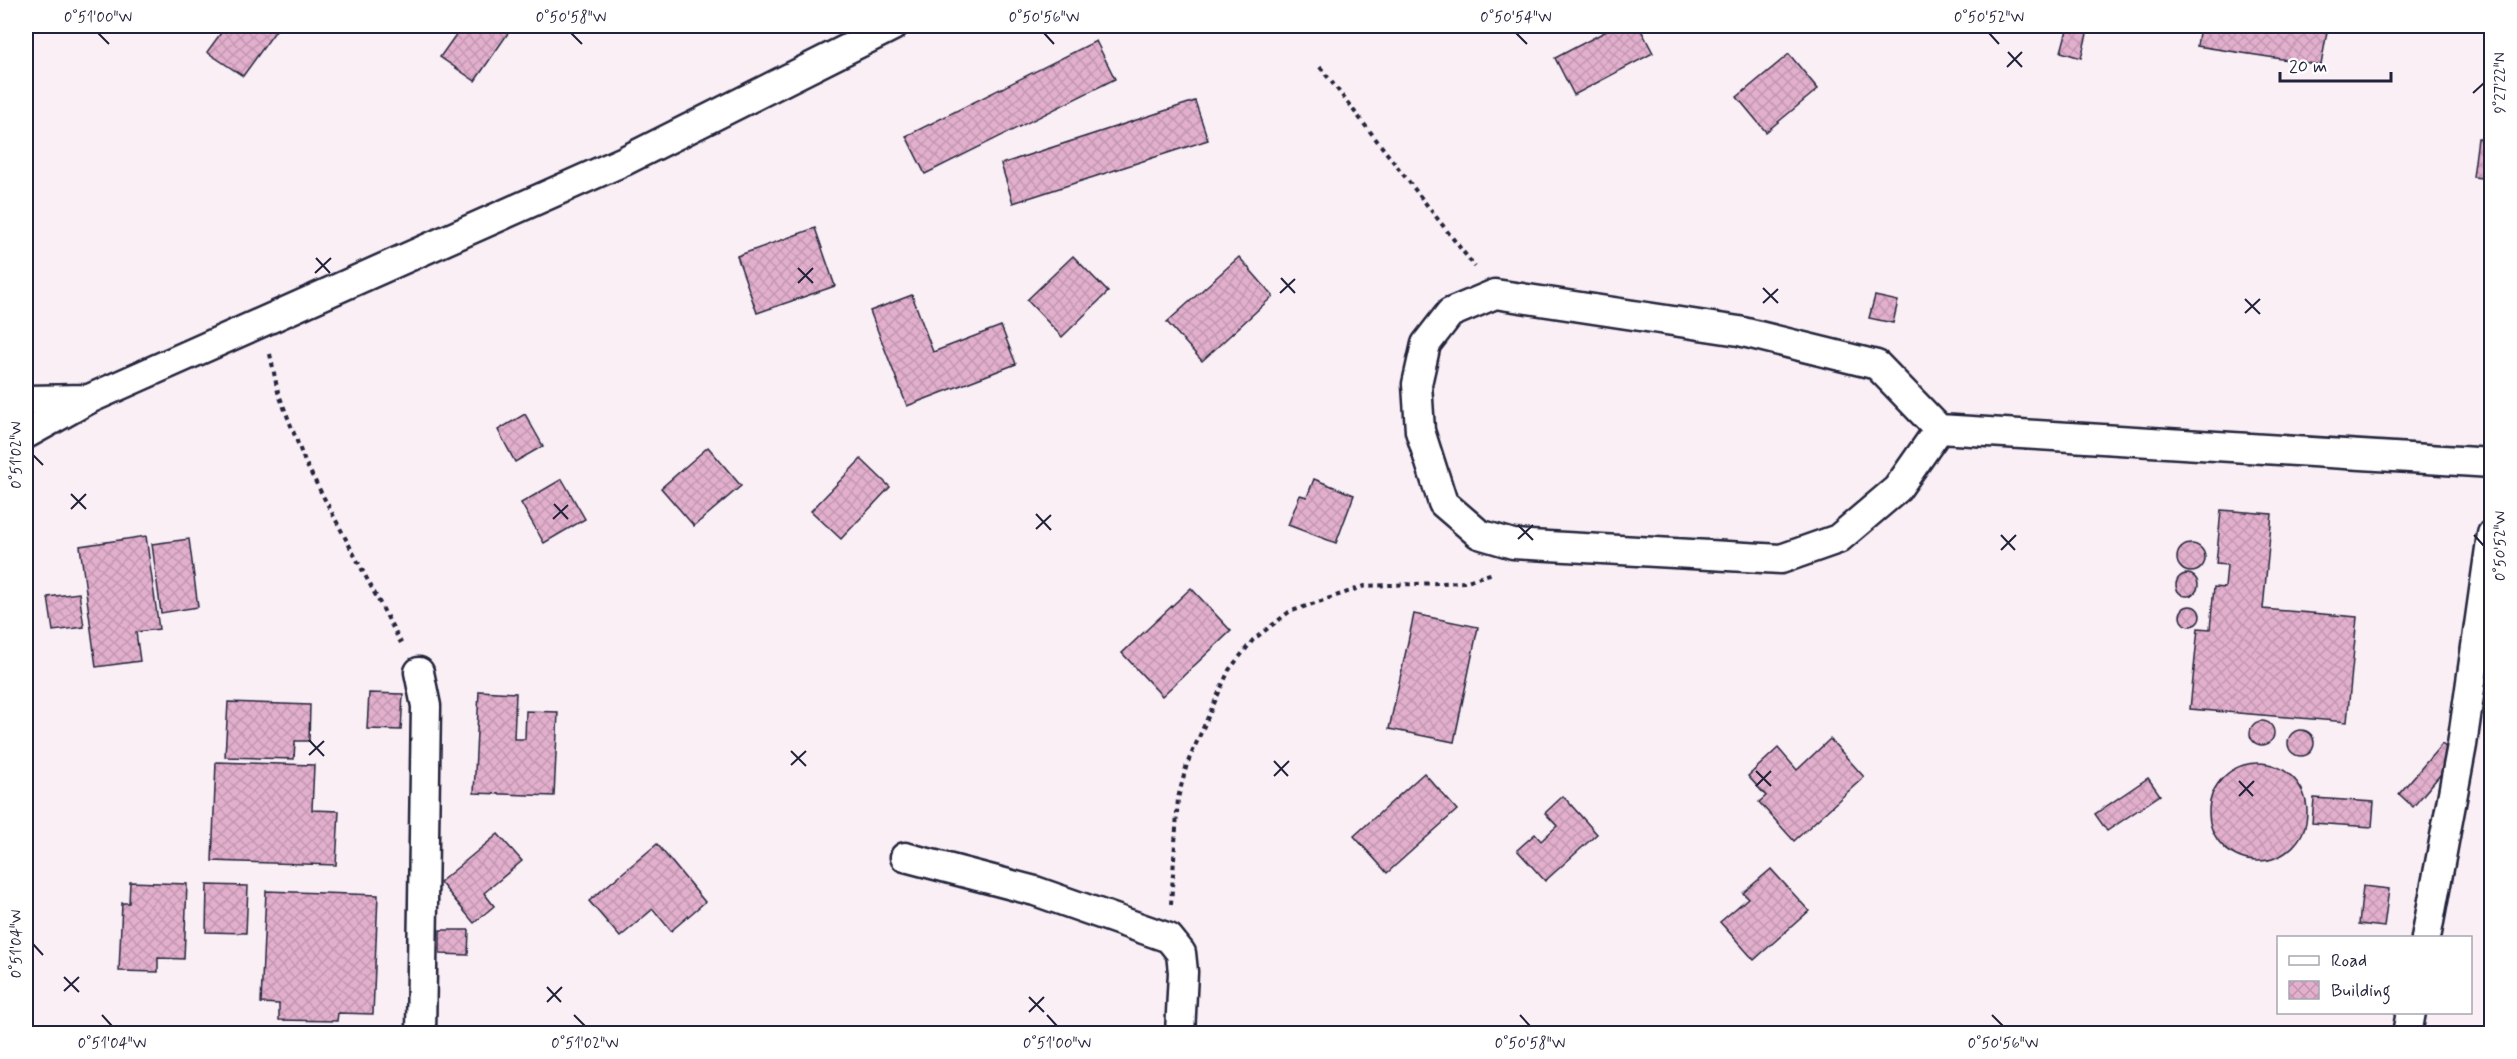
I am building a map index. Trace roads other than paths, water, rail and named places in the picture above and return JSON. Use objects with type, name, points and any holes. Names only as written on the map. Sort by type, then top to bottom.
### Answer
[{"type":"street","points":[[26,434],[89,399],[624,161],[893,26]]},
{"type":"street","points":[[1939,429],[1897,489],[1838,539],[1781,559],[1513,544],[1479,534],[1443,503],[1420,431],[1417,384],[1426,344],[1450,313],[1495,294],[1739,332],[1878,365],[1939,429],[2492,463]]},
{"type":"street","points":[[26,400],[89,399]]},
{"type":"street","points":[[2426,936],[2462,746],[2492,534]]},
{"type":"street","points":[[419,672],[426,706],[421,1034]]},
{"type":"street","points":[[905,857],[1035,891],[1168,938],[1181,953],[1180,1034]]},
{"type":"street","points":[[2408,1034],[2411,1014]]}]
